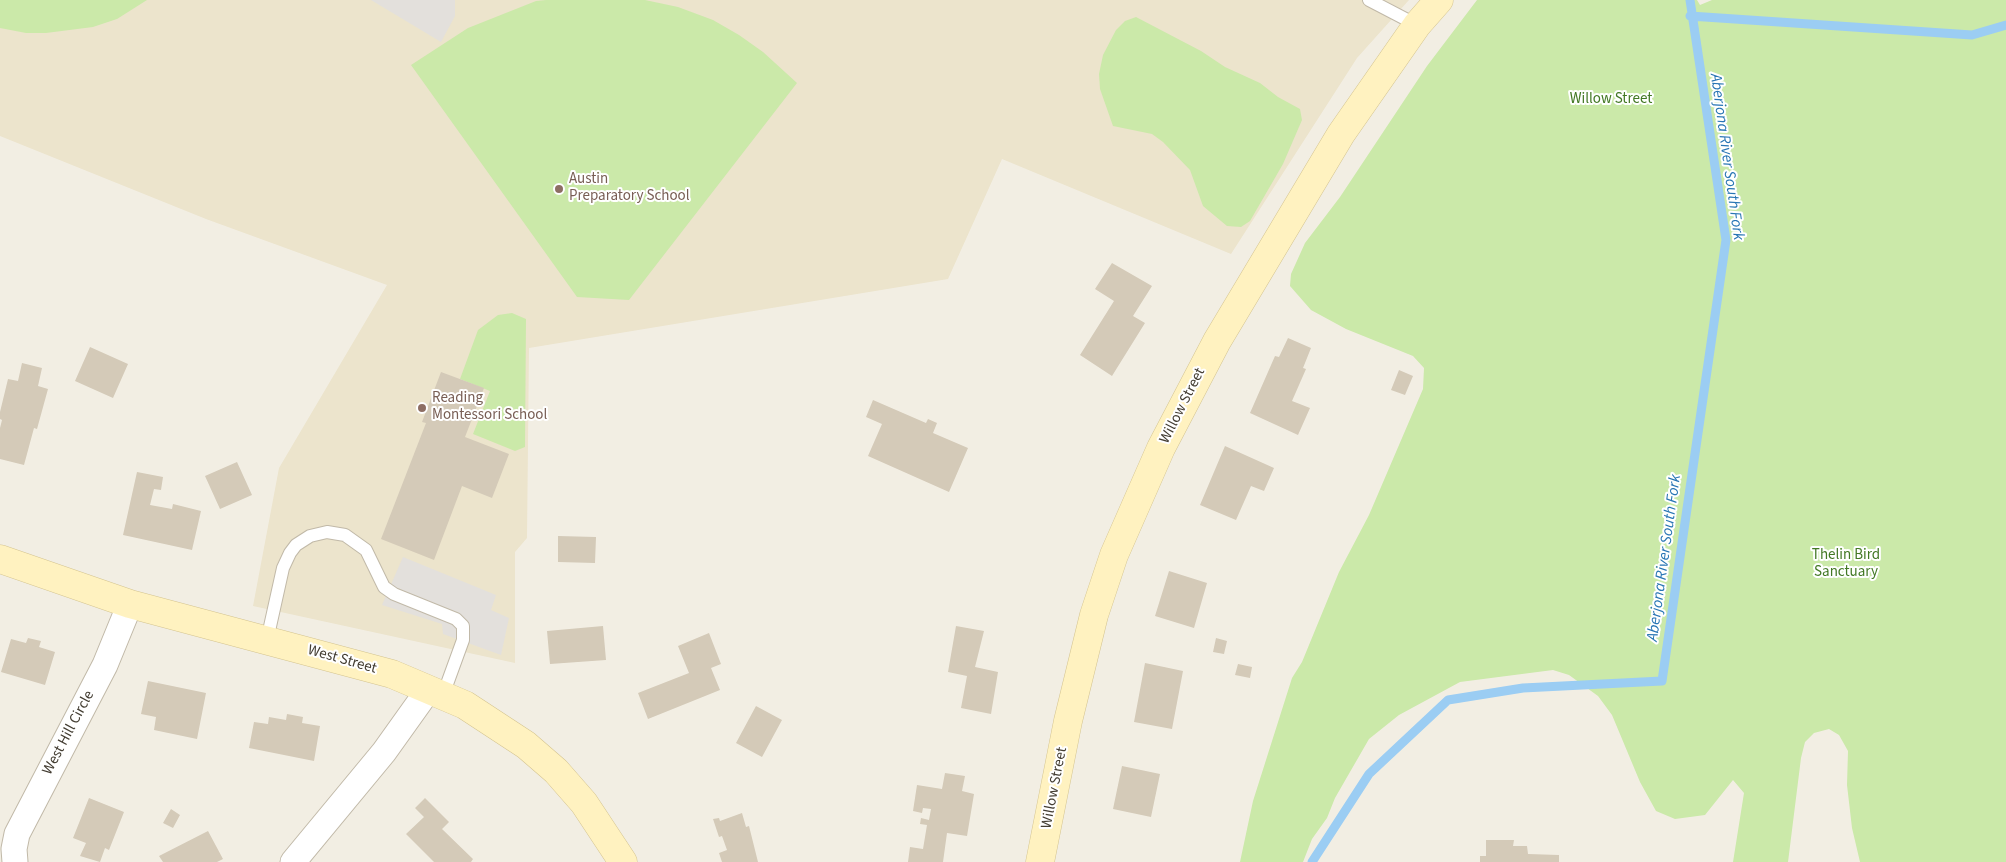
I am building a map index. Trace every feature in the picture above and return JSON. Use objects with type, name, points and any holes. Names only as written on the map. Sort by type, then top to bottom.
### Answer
[{"type":"main road","name":"Willow Street","points":[[1040,862],[1068,721],[1094,615],[1114,555],[1157,457],[1187,394],[1308,187],[1341,134],[1417,25],[1440,0]]},
{"type":"main road","name":"West Street","points":[[0,559],[130,604],[353,662],[436,692],[465,705],[526,745],[556,771],[584,803],[624,862]]},
{"type":"street","name":"West Hill Circle","points":[[16,862],[14,849],[17,834],[105,665],[130,604]]},
{"type":"street","points":[[293,862],[436,692]]},
{"type":"lane","points":[[1369,0],[1417,25]]},
{"type":"lane","points":[[267,640],[283,568],[290,552],[296,545],[310,536],[327,532],[345,535],[366,550],[384,587],[394,594],[456,619],[463,626],[464,637],[436,692]]},
{"type":"shaded area","name":"Austin Preparatory School","points":[[0,0],[1409,0],[1357,58],[1231,254],[1002,159],[948,279],[529,348],[527,538],[515,552],[515,663],[253,606],[279,468],[387,285],[206,219],[0,136]]},
{"type":"shaded area","points":[[371,0],[455,0],[455,16],[441,42]]},
{"type":"shaded area","points":[[403,557],[496,595],[491,610],[509,618],[501,655],[443,634],[442,624],[382,605]]},
{"type":"green space","points":[[0,0],[147,0],[117,19],[93,27],[46,33],[26,33],[0,28]]},
{"type":"green space","points":[[645,0],[678,7],[713,20],[739,35],[763,52],[797,83],[629,300],[577,297],[411,65],[468,28],[536,1]]},
{"type":"green space","name":"Thelin Bird Sanctuary","points":[[1477,0],[1697,0],[1700,5],[1712,0],[2006,0],[2006,862],[1860,862],[1852,828],[1847,785],[1848,751],[1839,735],[1829,729],[1814,733],[1805,742],[1801,758],[1788,862],[1733,862],[1744,793],[1733,780],[1705,815],[1675,819],[1656,811],[1640,782],[1612,715],[1598,696],[1569,675],[1553,670],[1460,682],[1399,715],[1369,739],[1335,798],[1327,818],[1312,839],[1303,862],[1240,862],[1253,801],[1292,678],[1302,662],[1339,572],[1369,515],[1423,389],[1424,368],[1413,356],[1346,329],[1311,310],[1290,286],[1291,274],[1305,243],[1340,197],[1427,66]]},
{"type":"green space","points":[[1136,17],[1201,51],[1225,67],[1260,83],[1278,97],[1300,109],[1302,120],[1283,164],[1250,221],[1241,227],[1227,226],[1203,206],[1190,170],[1163,142],[1152,134],[1113,126],[1100,89],[1099,74],[1103,55],[1116,30],[1125,21]]},
{"type":"green space","points":[[512,313],[526,319],[525,447],[515,451],[473,434],[490,391],[460,379],[478,330],[498,315]]},
{"type":"building","points":[[1112,263],[1152,286],[1133,316],[1145,323],[1112,376],[1080,355],[1114,301],[1095,289]]},
{"type":"building","points":[[1288,338],[1311,348],[1303,368],[1306,369],[1292,401],[1310,408],[1298,435],[1250,413],[1275,356],[1279,357]]},
{"type":"building","points":[[90,347],[128,364],[113,398],[75,381]]},
{"type":"building","points":[[22,363],[42,368],[38,386],[48,389],[37,429],[34,428],[24,465],[0,459],[0,428],[2,420],[0,419],[0,412],[8,379],[18,381]]},
{"type":"building","points":[[1399,370],[1413,376],[1405,395],[1391,390]]},
{"type":"building","points":[[441,372],[484,388],[465,437],[509,454],[492,498],[462,486],[434,560],[381,539],[426,423],[422,422]]},
{"type":"building","points":[[873,400],[926,423],[928,419],[937,423],[933,433],[968,448],[949,492],[868,456],[882,424],[866,417]]},
{"type":"building","points":[[1225,446],[1274,468],[1264,491],[1251,486],[1236,520],[1200,505]]},
{"type":"building","points":[[237,462],[252,495],[220,509],[205,476]]},
{"type":"building","points":[[137,472],[163,477],[161,490],[154,489],[150,505],[172,509],[173,504],[201,511],[192,550],[123,535]]},
{"type":"building","points":[[558,536],[596,537],[595,563],[558,562]]},
{"type":"building","points":[[1169,571],[1207,583],[1194,628],[1155,616]]},
{"type":"building","points":[[603,626],[606,660],[550,664],[547,631]]},
{"type":"building","points":[[956,626],[984,631],[975,667],[998,672],[991,714],[961,708],[967,676],[948,672]]},
{"type":"building","points":[[709,633],[721,664],[711,668],[720,690],[648,719],[638,693],[689,673],[678,646]]},
{"type":"building","points":[[28,638],[41,641],[39,647],[55,652],[45,685],[1,672],[11,639],[26,643]]},
{"type":"building","points":[[1216,638],[1227,641],[1224,654],[1213,652]]},
{"type":"building","points":[[1145,663],[1183,671],[1172,729],[1134,722]]},
{"type":"building","points":[[1238,664],[1252,667],[1250,678],[1235,675]]},
{"type":"building","points":[[148,681],[206,693],[197,739],[154,730],[156,717],[141,714]]},
{"type":"building","points":[[756,706],[782,720],[762,757],[736,743]]},
{"type":"building","points":[[287,714],[303,717],[302,723],[320,726],[314,761],[249,748],[254,722],[268,724],[269,717],[286,720]]},
{"type":"building","points":[[1122,766],[1160,774],[1151,817],[1113,809]]},
{"type":"building","points":[[945,773],[965,776],[962,791],[974,794],[967,836],[947,833],[943,862],[908,862],[910,847],[923,849],[927,825],[920,824],[921,818],[929,820],[931,809],[923,808],[922,813],[913,811],[917,785],[942,789]]},
{"type":"building","points":[[89,798],[124,812],[109,850],[105,848],[100,862],[80,856],[86,843],[73,838]]},
{"type":"building","points":[[425,798],[449,822],[442,829],[473,859],[471,862],[434,862],[406,834],[424,817],[415,808]]},
{"type":"building","points":[[171,809],[180,815],[173,828],[163,823]]},
{"type":"building","points":[[742,813],[746,827],[749,826],[758,862],[722,862],[719,853],[727,850],[722,836],[719,837],[713,819],[719,818],[720,821]]},
{"type":"building","points":[[208,831],[223,859],[217,862],[163,862],[159,856]]},
{"type":"building","points":[[1486,840],[1514,840],[1513,846],[1527,846],[1528,854],[1559,855],[1559,862],[1480,862],[1480,856],[1486,856]]},
{"type":"waterway","name":"Aberjona River South Fork","points":[[1312,862],[1369,774],[1448,700],[1523,688],[1662,681],[1726,240],[1690,0]]},
{"type":"waterway","points":[[1690,16],[1972,35],[2006,25]]},
{"type":"place","name":"Austin Preparatory School","points":[[559,189]]},
{"type":"place","name":"Reading Montessori School","points":[[422,408]]}]
